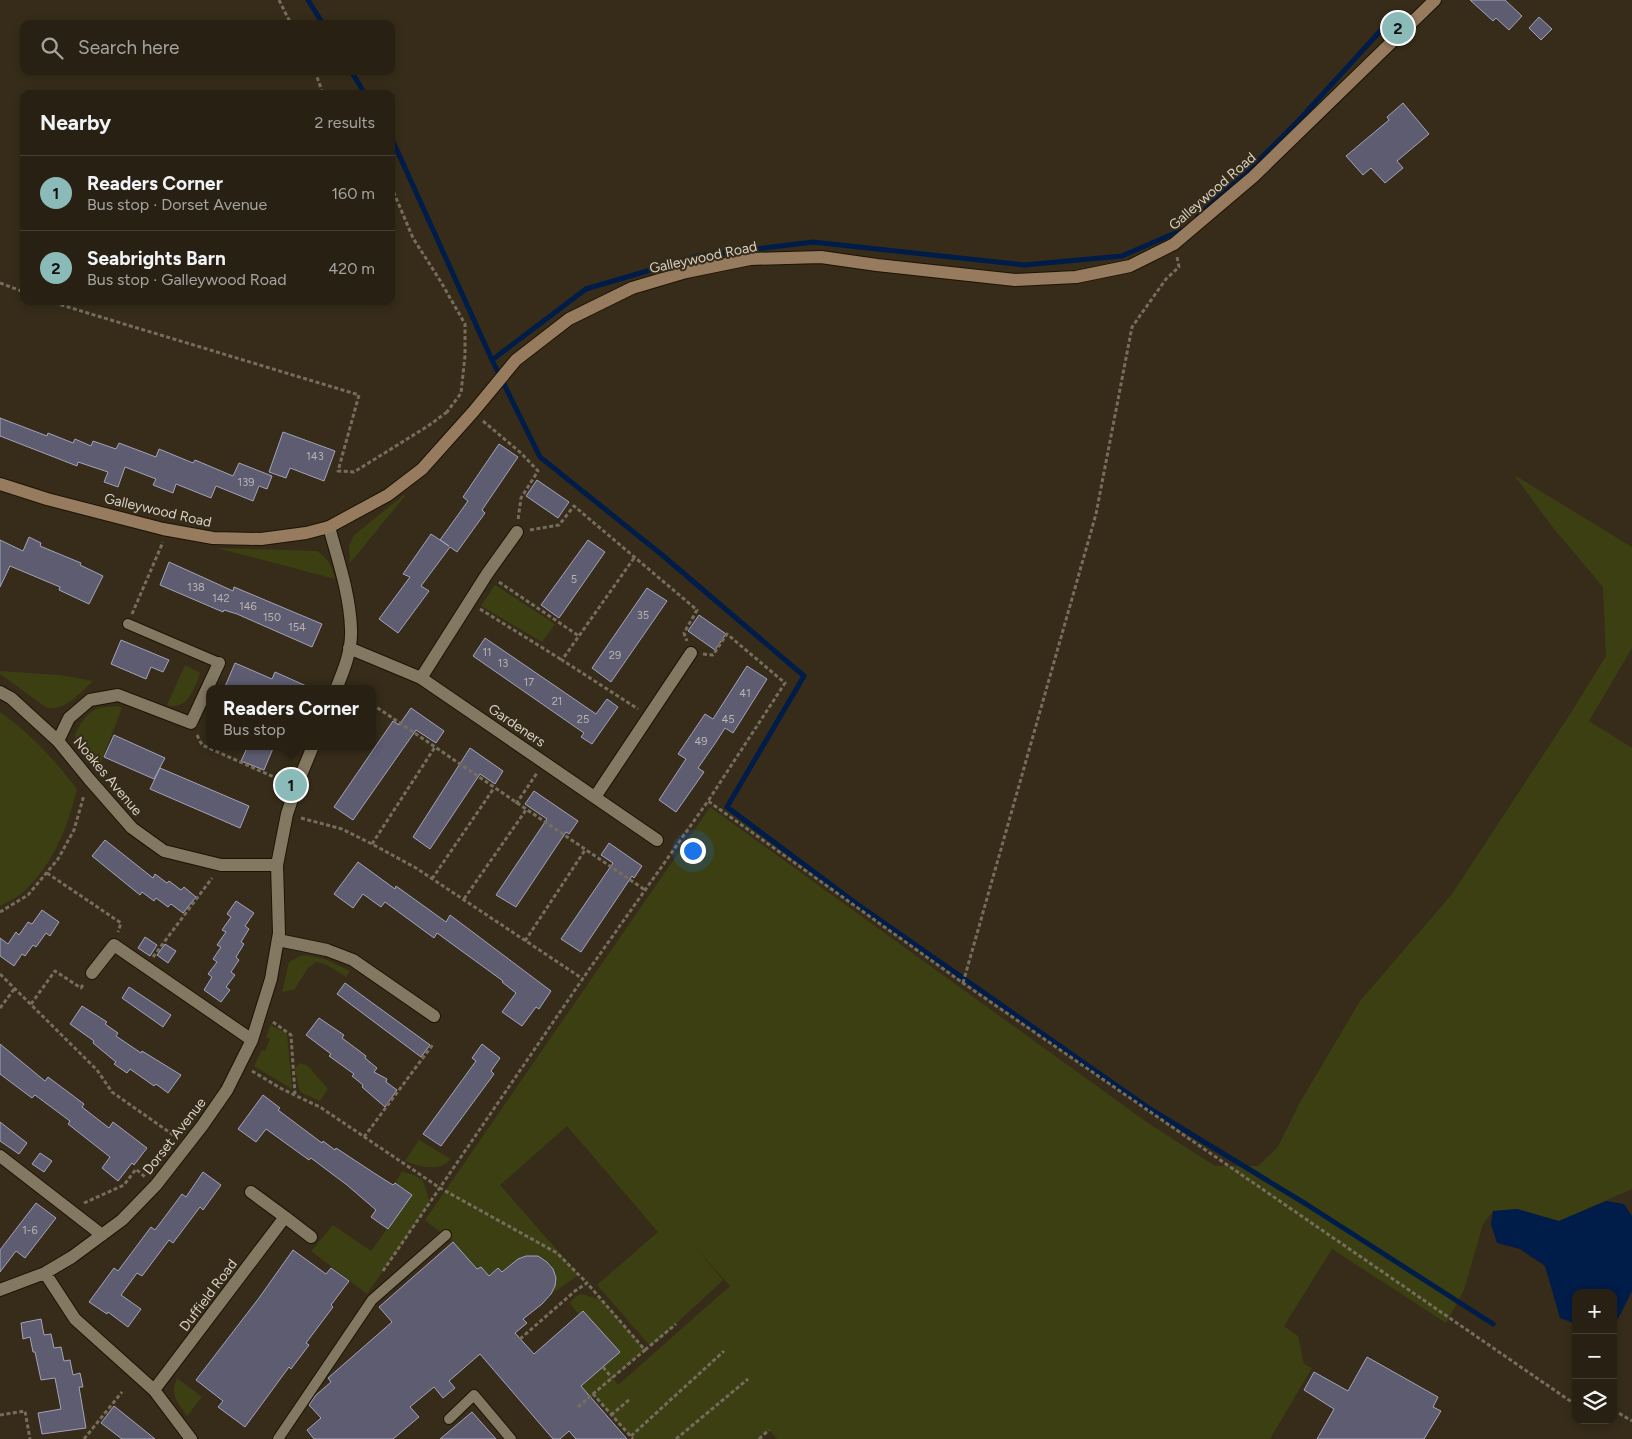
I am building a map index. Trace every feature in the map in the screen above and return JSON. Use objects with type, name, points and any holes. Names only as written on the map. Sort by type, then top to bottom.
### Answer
[{"type":"street","name":"Galleywood Road","points":[[0,484],[47,499],[163,529],[213,538],[261,538],[306,533],[329,526],[388,495],[422,469],[516,360],[569,319],[632,288],[686,272],[750,260],[821,257],[877,266],[1015,280],[1067,277],[1130,266],[1174,244],[1253,177],[1433,1]]},
{"type":"street","points":[[329,526],[346,589],[352,629],[345,670],[338,685]]},
{"type":"street","points":[[422,678],[469,602],[517,532]]},
{"type":"street","name":"Gardeners","points":[[350,648],[422,678],[657,840]]},
{"type":"street","points":[[596,798],[692,652]]},
{"type":"street","points":[[209,685],[219,663]]},
{"type":"street","points":[[191,723],[206,691]]},
{"type":"street","name":"Noakes Avenue","points":[[0,692],[11,698],[58,740],[88,779],[132,828],[164,851],[221,865],[277,865]]},
{"type":"street","name":"Noakes Avenue","points":[[58,740],[69,718],[90,700],[118,695],[191,723]]},
{"type":"street","name":"Dorset Avenue","points":[[0,1290],[44,1274],[72,1257],[122,1220],[156,1185],[202,1126],[227,1090],[252,1040],[271,980],[278,940],[277,865],[287,814],[310,750]]},
{"type":"street","points":[[278,940],[327,950],[353,960],[434,1016]]},
{"type":"street","points":[[92,973],[114,945],[252,1040]]},
{"type":"street","points":[[0,1156],[102,1235]]},
{"type":"street","points":[[252,1192],[311,1237]]},
{"type":"street","name":"Duffield Road","points":[[154,1390],[285,1217]]},
{"type":"street","points":[[44,1274],[75,1319],[154,1390],[191,1439]]},
{"type":"lane","points":[[128,624],[219,663]]},
{"type":"lane","points":[[278,1439],[372,1300],[446,1235]]},
{"type":"lane","points":[[449,1419],[474,1395],[511,1439]]},
{"type":"path","points":[[279,0],[289,20]]},
{"type":"path","points":[[316,75],[322,90]]},
{"type":"path","points":[[61,305],[359,395],[338,471],[354,472],[448,412],[461,394],[465,356],[465,324],[413,238],[395,195]]},
{"type":"path","points":[[963,983],[1096,514],[1132,327],[1166,279],[1179,267],[1174,244]]},
{"type":"path","points":[[0,283],[20,290]]},
{"type":"path","points":[[448,412],[462,424]]},
{"type":"path","points":[[378,1279],[583,979],[708,801],[785,683],[727,634],[713,654],[692,652],[684,633],[697,610],[574,506],[559,525],[517,532],[520,498],[538,471],[521,453],[473,412]]},
{"type":"path","points":[[128,624],[164,540],[163,529]]},
{"type":"path","points":[[562,660],[634,558]]},
{"type":"path","points":[[488,574],[579,636]]},
{"type":"path","points":[[469,602],[649,716]]},
{"type":"path","points":[[376,707],[516,804],[645,890]]},
{"type":"path","points":[[191,723],[202,745],[206,747]]},
{"type":"path","points":[[372,844],[435,748]]},
{"type":"path","points":[[213,750],[288,783]]},
{"type":"path","points":[[516,804],[544,762]]},
{"type":"path","points":[[0,912],[28,894],[58,859],[74,830],[88,779]]},
{"type":"path","points":[[432,879],[494,788]]},
{"type":"path","points":[[708,801],[963,983],[1572,1402]]},
{"type":"path","points":[[464,899],[526,810]]},
{"type":"path","points":[[287,814],[342,828],[372,844],[464,899],[583,979]]},
{"type":"path","points":[[525,941],[585,850]]},
{"type":"path","points":[[145,966],[221,865]]},
{"type":"path","points":[[47,873],[121,923],[114,945]]},
{"type":"path","points":[[31,1004],[55,971],[81,988],[92,973]]},
{"type":"path","points":[[0,974],[97,1070],[112,1092],[187,1145]]},
{"type":"path","points":[[0,1008],[15,988]]},
{"type":"path","points":[[270,1020],[291,1035],[295,1094]]},
{"type":"path","points":[[364,1137],[434,1043]]},
{"type":"path","points":[[240,1064],[282,1089],[320,1107],[440,1188],[557,1253],[587,1283],[645,1350]]},
{"type":"path","points":[[70,1210],[124,1185],[136,1169],[156,1185]]},
{"type":"path","points":[[520,1339],[575,1290],[587,1283]]},
{"type":"path","points":[[578,1407],[676,1324]]},
{"type":"path","points":[[593,1394],[632,1438],[724,1351]]},
{"type":"path","points":[[603,1367],[612,1378]]},
{"type":"path","points":[[676,1439],[748,1379]]},
{"type":"path","points":[[84,1439],[122,1392]]},
{"type":"path","points":[[611,1415],[630,1399]]},
{"type":"path","points":[[0,1415],[25,1411],[30,1439]]},
{"type":"path","points":[[1617,1412],[1632,1421]]},
{"type":"path","points":[[759,1439],[769,1430]]},
{"type":"green space","points":[[1514,475],[1632,547],[1632,648],[1589,721],[1632,748],[1632,1189],[1559,1221],[1517,1209],[1493,1211],[1483,1224],[1464,1290],[1446,1323],[1332,1249],[1284,1326],[1298,1336],[1304,1364],[1312,1368],[1270,1439],[777,1439],[769,1430],[759,1439],[633,1439],[593,1395],[578,1407],[569,1397],[619,1352],[583,1311],[579,1315],[570,1303],[576,1296],[582,1294],[602,1300],[645,1350],[613,1378],[618,1385],[730,1286],[694,1246],[723,1280],[651,1347],[597,1285],[658,1232],[567,1126],[500,1185],[579,1275],[551,1294],[555,1282],[554,1271],[549,1263],[542,1258],[533,1256],[523,1258],[513,1264],[504,1275],[498,1268],[489,1276],[481,1267],[477,1269],[453,1242],[425,1220],[710,807],[1148,1123],[1215,1166],[1258,1166],[1278,1147],[1299,1104],[1360,1001],[1452,894],[1606,656],[1603,587],[1554,529]]},
{"type":"green space","points":[[404,495],[350,563],[349,546],[354,535]]},
{"type":"green space","points":[[217,548],[317,551],[329,563],[335,579]]},
{"type":"green space","points":[[495,585],[555,624],[542,642],[481,606]]},
{"type":"green space","points":[[185,665],[200,673],[192,692],[179,705],[167,705]]},
{"type":"green space","points":[[0,671],[60,675],[93,681],[67,704],[47,708],[0,674]]},
{"type":"green space","points":[[117,706],[122,708],[98,770],[77,748],[75,735],[88,715],[94,710],[102,707]]},
{"type":"green space","points":[[0,712],[42,747],[77,789],[64,831],[51,858],[34,882],[21,894],[0,906]]},
{"type":"green space","points":[[306,955],[325,959],[350,971],[346,977],[325,964],[316,962],[308,968],[294,990],[282,992],[289,962]]},
{"type":"green space","points":[[271,1025],[287,1034],[292,1089],[254,1066],[262,1050],[265,1051],[270,1039],[266,1037]]},
{"type":"green space","points":[[300,1063],[308,1066],[328,1089],[320,1101],[300,1092],[295,1070]]},
{"type":"green space","points":[[419,1140],[451,1159],[441,1166],[435,1167],[416,1165],[405,1161]]},
{"type":"green space","points":[[402,1171],[416,1176],[423,1181],[430,1203],[367,1294],[311,1251],[333,1225],[371,1251],[412,1195],[395,1183]]},
{"type":"green space","points":[[177,1378],[202,1397],[187,1416],[174,1394]]},
{"type":"water","points":[[1606,1201],[1624,1204],[1632,1216],[1632,1291],[1617,1319],[1617,1289],[1572,1289],[1572,1323],[1560,1318],[1545,1266],[1520,1249],[1497,1243],[1491,1224],[1493,1211],[1517,1209],[1559,1221]]},
{"type":"building","points":[[1470,0],[1505,0],[1522,16],[1509,30],[1496,18],[1493,21]]},
{"type":"building","points":[[1539,17],[1552,29],[1541,40],[1529,28]]},
{"type":"building","points":[[1403,103],[1429,134],[1397,161],[1403,168],[1385,183],[1371,168],[1363,175],[1346,156],[1389,120],[1387,117]]},
{"type":"building","points":[[0,418],[47,436],[48,433],[73,443],[75,439],[91,446],[93,441],[116,449],[119,443],[156,457],[159,449],[193,463],[195,460],[233,476],[239,463],[272,476],[267,489],[259,486],[253,501],[216,486],[211,498],[176,484],[173,493],[153,485],[156,479],[125,467],[118,487],[104,482],[108,472],[78,462],[77,466],[0,436]]},
{"type":"building","points":[[283,432],[335,451],[324,481],[290,468],[286,478],[269,472]]},
{"type":"building","points":[[499,444],[518,457],[482,510],[485,513],[457,552],[450,547],[421,586],[429,591],[398,633],[379,619],[410,577],[403,574],[431,534],[440,540],[468,501],[463,497]]},
{"type":"building","points":[[537,480],[569,502],[558,518],[526,496]]},
{"type":"building","points":[[29,537],[41,543],[40,546],[81,563],[80,565],[103,576],[89,604],[59,590],[60,587],[10,566],[0,587],[0,540],[23,551]]},
{"type":"building","points":[[588,540],[605,552],[559,618],[541,605]]},
{"type":"building","points":[[169,562],[233,591],[234,587],[322,624],[312,647],[237,614],[224,610],[223,612],[160,585]]},
{"type":"building","points":[[647,588],[667,601],[611,682],[592,668]]},
{"type":"building","points":[[699,615],[726,634],[715,650],[688,631]]},
{"type":"building","points":[[485,638],[596,714],[607,699],[618,707],[592,744],[581,737],[584,733],[473,656]]},
{"type":"building","points":[[121,640],[169,660],[163,672],[151,667],[146,679],[111,664]]},
{"type":"building","points":[[235,663],[272,679],[275,672],[304,685],[226,685]]},
{"type":"building","points":[[747,666],[767,679],[733,733],[725,728],[698,768],[704,772],[676,812],[659,800],[686,759],[678,754],[705,714],[713,719]]},
{"type":"building","points":[[411,708],[444,731],[436,743],[416,730],[353,820],[334,807],[373,750],[376,750],[376,746],[393,721],[399,725]]},
{"type":"building","points":[[114,735],[165,758],[154,779],[104,757]]},
{"type":"building","points":[[470,748],[503,771],[495,784],[480,774],[430,849],[413,837]]},
{"type":"building","points":[[246,750],[272,750],[264,770],[241,761]]},
{"type":"building","points":[[160,768],[249,806],[240,828],[150,789]]},
{"type":"building","points":[[534,791],[578,821],[569,834],[566,832],[516,907],[496,895],[547,819],[525,804]]},
{"type":"building","points":[[105,840],[153,878],[155,874],[181,890],[184,887],[196,897],[183,913],[171,904],[168,907],[156,898],[154,901],[142,892],[140,895],[92,856]]},
{"type":"building","points":[[609,843],[642,866],[634,878],[632,876],[581,952],[561,939],[613,863],[601,855]]},
{"type":"building","points":[[358,862],[395,889],[396,886],[446,922],[450,915],[551,991],[539,1009],[536,1007],[522,1026],[502,1012],[516,993],[503,981],[437,933],[434,938],[385,902],[381,907],[363,894],[353,908],[334,894]]},
{"type":"building","points":[[236,901],[254,913],[245,926],[249,929],[241,942],[244,944],[236,957],[239,960],[231,972],[235,975],[226,987],[230,990],[221,1002],[204,990],[212,977],[208,974],[217,962],[213,959],[221,947],[217,945],[226,932],[222,930],[231,917],[227,914]]},
{"type":"building","points":[[42,910],[59,922],[50,936],[46,933],[36,947],[33,945],[25,956],[22,954],[14,966],[0,956],[0,938],[8,944],[16,932],[19,935],[28,922],[32,924]]},
{"type":"building","points":[[145,937],[157,945],[150,956],[138,948]]},
{"type":"building","points":[[165,944],[176,951],[168,963],[157,955]]},
{"type":"building","points":[[345,983],[430,1045],[421,1057],[337,994]]},
{"type":"building","points":[[129,987],[171,1015],[163,1027],[122,998]]},
{"type":"building","points":[[82,1006],[107,1022],[105,1024],[118,1033],[116,1036],[141,1053],[142,1051],[181,1075],[168,1093],[156,1084],[154,1086],[130,1069],[127,1073],[114,1064],[116,1062],[93,1043],[94,1041],[70,1024]]},
{"type":"building","points":[[319,1018],[344,1035],[342,1038],[366,1056],[365,1058],[377,1068],[374,1072],[387,1079],[386,1082],[397,1090],[385,1107],[362,1087],[363,1085],[352,1076],[354,1074],[329,1056],[331,1054],[306,1035]]},
{"type":"building","points":[[0,1044],[45,1081],[48,1077],[84,1104],[82,1107],[109,1128],[113,1122],[147,1148],[118,1181],[102,1168],[110,1157],[68,1124],[70,1121],[35,1095],[32,1098],[0,1074]]},
{"type":"building","points":[[482,1044],[500,1058],[491,1071],[494,1074],[441,1146],[423,1134],[476,1061],[472,1058]]},
{"type":"building","points":[[263,1095],[280,1108],[278,1110],[322,1143],[323,1141],[335,1150],[336,1148],[412,1195],[388,1229],[371,1217],[376,1210],[311,1158],[309,1160],[266,1129],[256,1142],[238,1129]]},
{"type":"building","points":[[0,1122],[27,1143],[19,1154],[0,1141]]},
{"type":"building","points":[[40,1153],[52,1161],[44,1172],[32,1164]]},
{"type":"building","points":[[203,1172],[221,1185],[203,1210],[200,1207],[173,1243],[169,1240],[142,1276],[137,1273],[121,1295],[141,1309],[128,1327],[108,1312],[107,1314],[89,1302],[114,1268],[118,1271],[151,1227],[155,1230],[182,1194],[186,1197]]},
{"type":"building","points":[[36,1203],[56,1218],[25,1258],[16,1251],[0,1272],[0,1250]]},
{"type":"building","points":[[453,1242],[477,1269],[481,1267],[489,1276],[498,1268],[502,1272],[518,1259],[526,1256],[538,1256],[547,1262],[553,1269],[556,1278],[555,1286],[542,1304],[523,1319],[527,1323],[515,1333],[534,1354],[583,1311],[620,1352],[581,1386],[627,1439],[576,1439],[569,1431],[560,1439],[553,1439],[480,1354],[449,1381],[455,1388],[443,1398],[434,1387],[410,1407],[419,1417],[393,1439],[314,1439],[307,1430],[321,1418],[309,1405],[316,1395],[331,1382],[328,1378],[392,1322],[379,1307]]},
{"type":"building","points":[[293,1250],[326,1274],[331,1268],[349,1281],[331,1305],[333,1307],[306,1343],[309,1345],[291,1369],[289,1367],[245,1427],[218,1407],[223,1401],[196,1380]]},
{"type":"building","points":[[41,1319],[44,1335],[51,1334],[54,1348],[61,1347],[64,1361],[70,1360],[73,1375],[80,1373],[83,1387],[79,1387],[86,1428],[42,1434],[38,1413],[61,1409],[55,1378],[41,1380],[30,1337],[23,1339],[21,1323]]},
{"type":"building","points":[[1367,1357],[1438,1397],[1433,1407],[1441,1411],[1424,1439],[1317,1439],[1334,1409],[1304,1390],[1314,1372],[1348,1391]]},
{"type":"building","points":[[114,1406],[155,1439],[122,1439],[101,1423]]},
{"type":"building","points":[[472,1412],[496,1439],[440,1439]]},
{"type":"waterway","points":[[308,0],[320,20]]},
{"type":"waterway","points":[[1198,216],[1301,118],[1393,17]]},
{"type":"waterway","points":[[353,75],[363,90]]},
{"type":"waterway","points":[[395,146],[492,360],[586,289],[698,256],[813,242],[1024,265],[1122,256],[1182,230]]},
{"type":"waterway","points":[[492,360],[540,457],[661,554],[804,676],[727,807],[857,904],[1150,1109],[1306,1204],[1493,1324]]},
{"type":"place","name":"Seabrights Barn","points":[[1398,28]]},
{"type":"place","name":"Readers Corner","points":[[291,785]]}]
